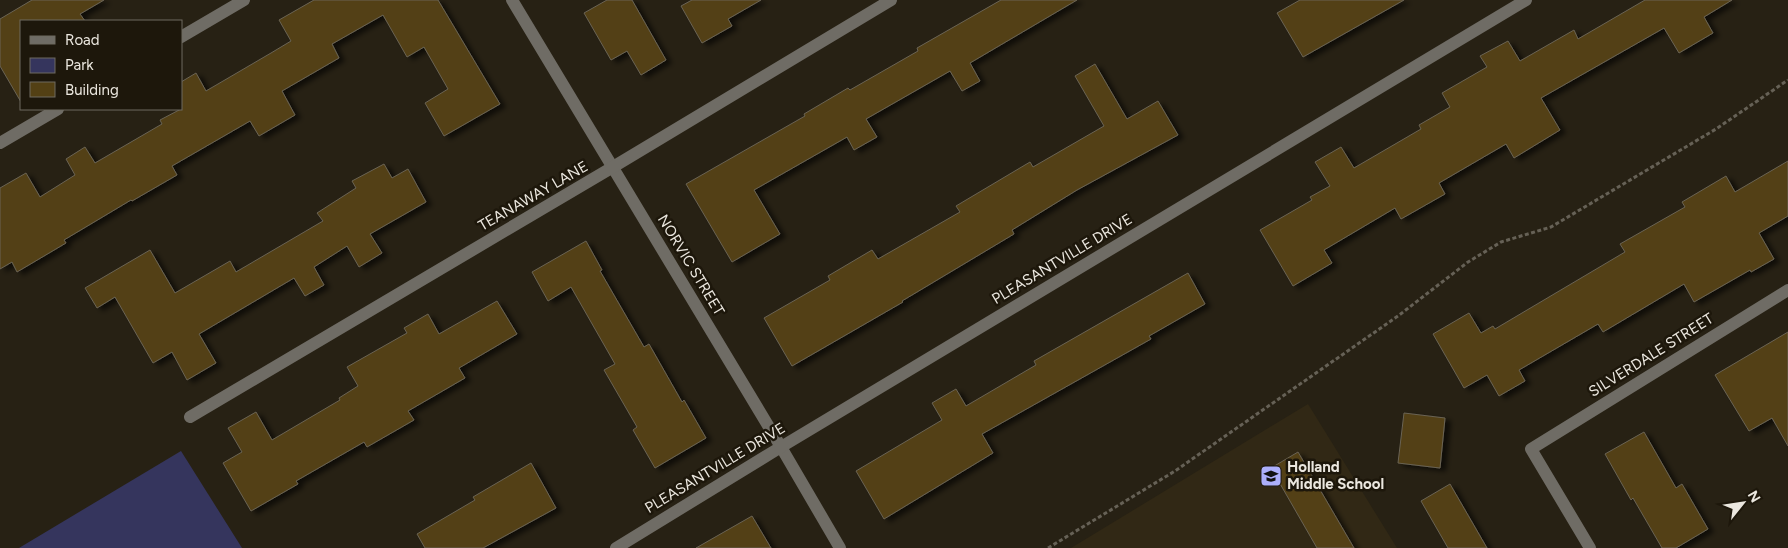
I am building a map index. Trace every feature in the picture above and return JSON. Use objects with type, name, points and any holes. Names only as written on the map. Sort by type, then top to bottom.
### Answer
[{"type":"street","points":[[182,36],[244,0]]},
{"type":"street","name":"NORVIC STREET","points":[[512,0],[840,548]]},
{"type":"street","name":"TEANAWAY LANE","points":[[190,417],[613,168],[891,0]]},
{"type":"street","name":"PLEASANTVILLE DRIVE","points":[[616,548],[1526,0]]},
{"type":"street","points":[[0,143],[56,110]]},
{"type":"street","name":"SILVERDALE STREET","points":[[1590,548],[1531,449],[1788,290]]},
{"type":"path","points":[[1048,548],[1175,471],[1398,316],[1468,262],[1502,242],[1551,228],[1716,129],[1788,80]]},
{"type":"shaded area","name":"Holland Middle School","points":[[1308,404],[1397,548],[1071,548]]},
{"type":"green space","points":[[181,451],[242,548],[19,548]]},
{"type":"building","points":[[32,0],[104,0],[80,14],[84,20],[20,20],[20,100],[0,66],[0,19]]},
{"type":"building","points":[[314,0],[438,0],[500,104],[444,136],[425,103],[448,89],[424,47],[407,57],[383,15],[332,44],[339,58],[282,91],[295,115],[259,136],[250,121],[172,166],[177,175],[64,240],[66,243],[17,272],[12,262],[0,269],[0,188],[26,173],[40,197],[75,175],[66,159],[85,147],[95,163],[162,124],[160,120],[182,110],[182,81],[196,73],[206,91],[291,41],[279,20]]},
{"type":"building","points":[[607,0],[632,0],[666,60],[641,75],[627,51],[611,60],[584,13]]},
{"type":"building","points":[[692,0],[761,0],[728,19],[732,26],[702,43],[681,6]]},
{"type":"building","points":[[1001,0],[1077,0],[970,63],[980,81],[962,91],[950,71],[866,119],[877,137],[854,150],[847,137],[754,190],[780,234],[732,262],[686,184],[805,116],[804,114],[848,88],[850,90],[918,51],[917,48]]},
{"type":"building","points":[[1300,0],[1404,0],[1303,57],[1277,13]]},
{"type":"building","points":[[1645,0],[1732,0],[1704,17],[1713,33],[1679,53],[1664,28],[1541,98],[1560,130],[1514,158],[1506,144],[1439,183],[1445,194],[1401,219],[1395,208],[1324,250],[1332,263],[1293,286],[1260,230],[1312,200],[1310,197],[1330,186],[1315,162],[1341,147],[1354,168],[1421,129],[1419,125],[1450,107],[1442,93],[1487,67],[1480,56],[1508,41],[1520,61],[1574,30],[1578,39]]},
{"type":"building","points":[[1095,64],[1127,119],[1158,101],[1178,135],[1077,190],[1012,230],[1014,234],[903,302],[792,366],[764,318],[830,280],[828,276],[872,250],[878,259],[960,212],[956,206],[1030,162],[1033,167],[1104,126],[1075,76]]},
{"type":"building","points":[[1788,161],[1788,216],[1759,233],[1774,259],[1751,272],[1750,270],[1694,302],[1684,284],[1603,332],[1598,324],[1519,370],[1525,381],[1499,396],[1487,375],[1464,388],[1433,334],[1469,313],[1481,333],[1493,326],[1495,329],[1625,252],[1620,244],[1685,207],[1682,202],[1726,176],[1735,192]]},
{"type":"building","points":[[384,164],[392,178],[408,169],[426,202],[370,234],[382,253],[359,267],[347,246],[314,267],[324,285],[305,296],[294,278],[199,334],[216,363],[187,380],[172,352],[153,363],[115,297],[97,308],[85,288],[150,250],[175,293],[230,261],[236,272],[323,221],[317,213],[356,188],[352,181]]},
{"type":"building","points":[[586,241],[602,270],[600,271],[644,347],[649,344],[682,402],[684,400],[706,438],[655,468],[633,430],[637,427],[604,370],[615,364],[571,287],[548,301],[532,272]]},
{"type":"building","points":[[1188,273],[1205,304],[1149,336],[1151,339],[982,434],[993,453],[884,519],[856,471],[942,420],[932,403],[956,389],[966,406],[1036,365],[1034,361]]},
{"type":"building","points":[[497,301],[517,334],[459,368],[465,378],[408,411],[414,420],[367,447],[364,442],[296,481],[298,484],[251,511],[223,463],[242,452],[228,428],[256,412],[272,440],[340,400],[339,398],[358,386],[347,367],[407,333],[404,328],[428,314],[439,334]]},
{"type":"building","points":[[1788,332],[1788,446],[1772,418],[1749,431],[1715,375]]},
{"type":"building","points":[[1404,413],[1445,418],[1440,468],[1398,463]]},
{"type":"building","points":[[1644,432],[1676,488],[1682,484],[1708,529],[1676,548],[1662,548],[1633,498],[1631,500],[1605,454]]},
{"type":"building","points":[[1298,452],[1354,548],[1317,548],[1271,468]]},
{"type":"building","points":[[531,463],[556,508],[483,548],[425,548],[417,534],[475,500],[473,497]]},
{"type":"building","points":[[1450,484],[1487,548],[1448,548],[1421,501]]},
{"type":"building","points":[[752,516],[771,548],[696,548]]},
{"type":"place","name":"Holland Middle School","points":[[1271,476]]}]
